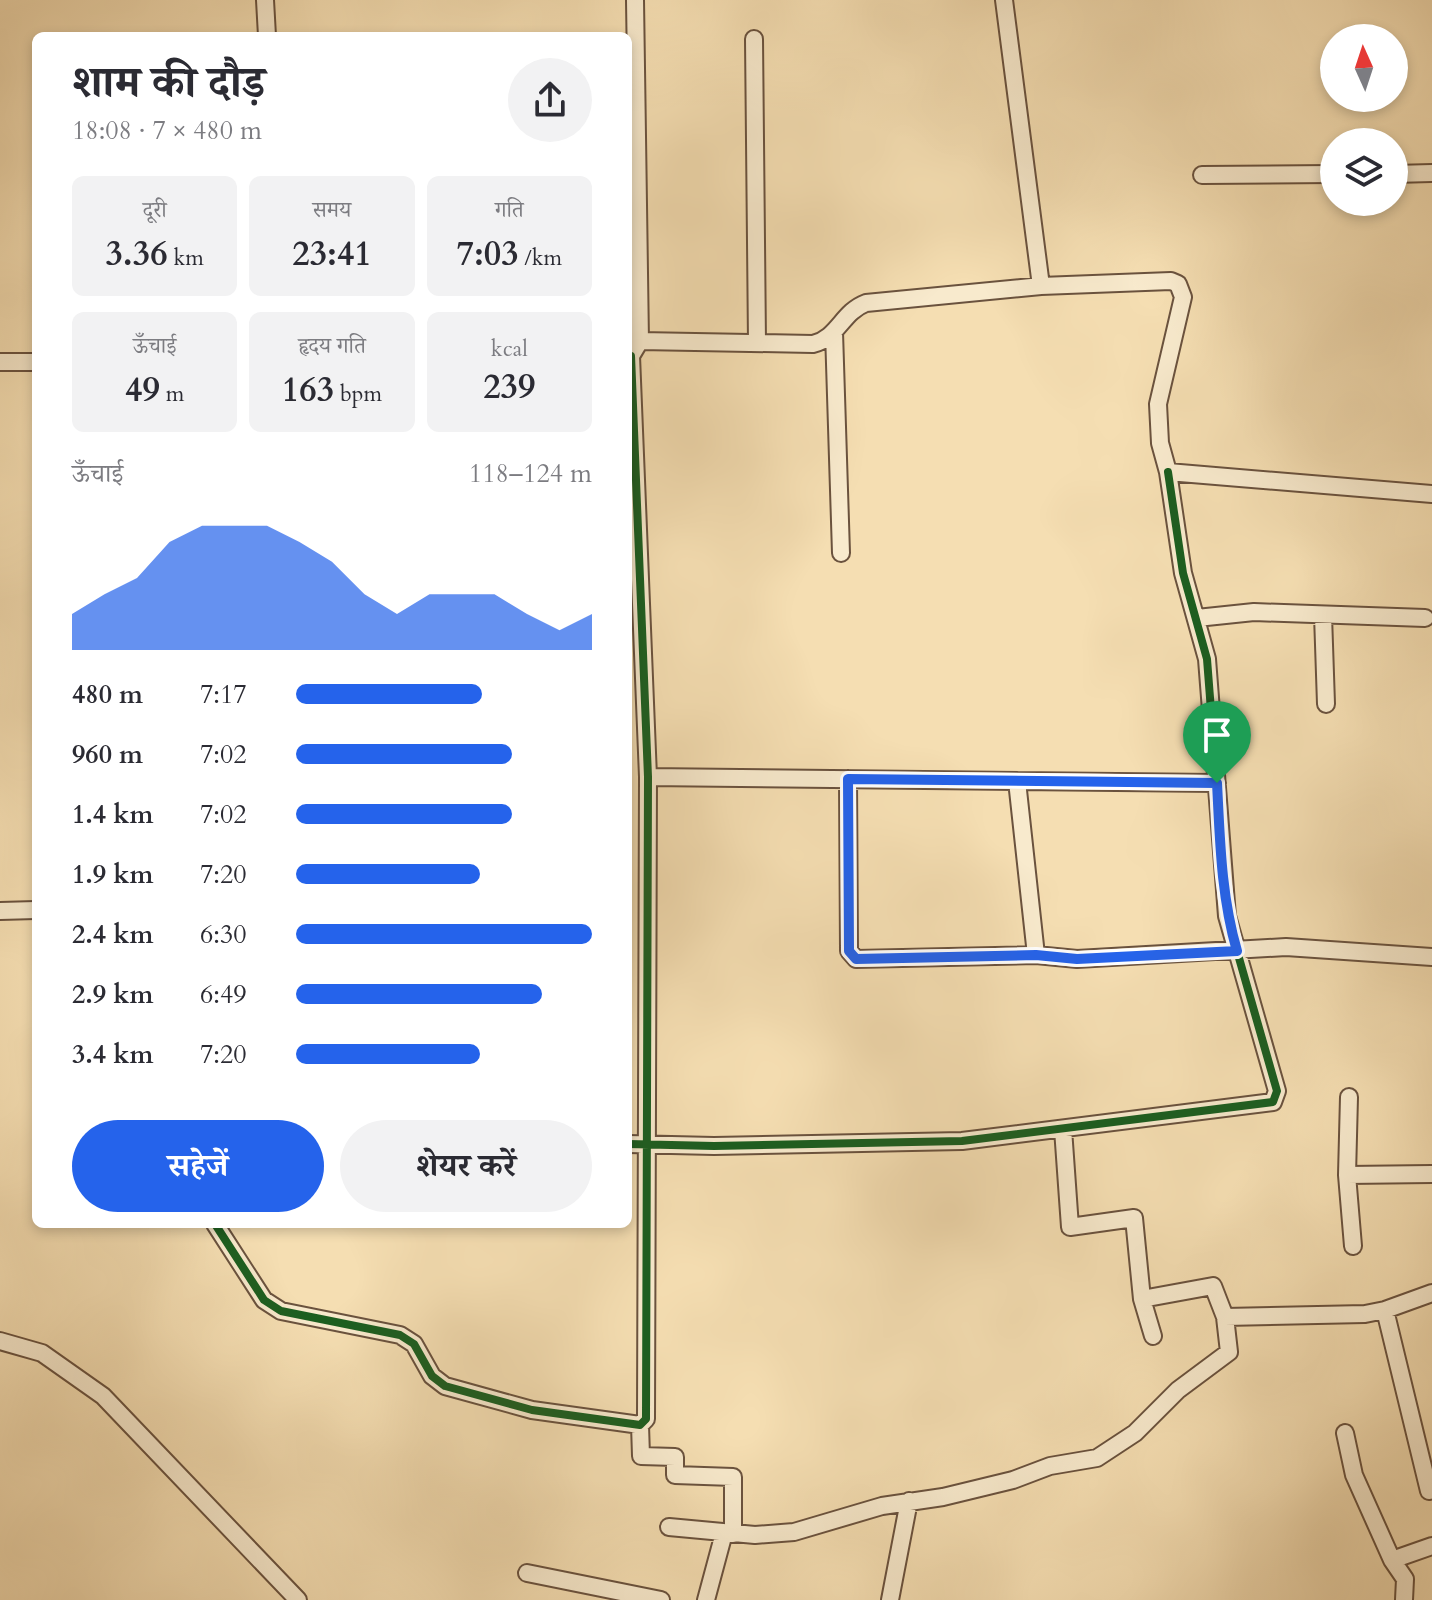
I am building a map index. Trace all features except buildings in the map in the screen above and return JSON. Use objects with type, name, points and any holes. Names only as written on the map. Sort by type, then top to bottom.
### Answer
[{"type":"street","points":[[265,0],[267,32]]},
{"type":"street","points":[[635,0],[633,351],[648,777],[646,1419],[640,1425],[641,1456],[675,1457],[675,1475],[733,1477],[728,1533],[706,1600]]},
{"type":"street","points":[[1004,0],[1041,286]]},
{"type":"street","points":[[754,39],[757,343]]},
{"type":"street","points":[[1408,174],[1432,173]]},
{"type":"street","points":[[1202,175],[1320,174]]},
{"type":"street","points":[[632,1144],[789,1145],[962,1141],[1273,1102],[1277,1091],[1226,904],[1207,659],[1183,573],[1168,472],[1160,443],[1158,404],[1183,297],[1178,284],[1171,281],[1041,286],[866,303],[849,311],[834,332],[813,344],[757,343],[633,351]]},
{"type":"street","points":[[834,332],[841,553]]},
{"type":"street","points":[[0,362],[32,362]]},
{"type":"street","points":[[1168,472],[1432,494]]},
{"type":"street","points":[[1197,618],[1238,612],[1425,618]]},
{"type":"street","points":[[1323,615],[1326,704]]},
{"type":"street","points":[[648,777],[1217,783]]},
{"type":"street","points":[[848,779],[851,956],[856,959],[1036,955],[1077,959],[1286,947],[1432,957]]},
{"type":"street","points":[[1017,781],[1036,955]]},
{"type":"street","points":[[0,911],[32,910]]},
{"type":"street","points":[[1349,1097],[1347,1175],[1353,1246]]},
{"type":"street","points":[[1063,1129],[1070,1227],[1134,1218],[1142,1299],[1153,1336]]},
{"type":"street","points":[[1347,1175],[1432,1174]]},
{"type":"street","points":[[218,1228],[264,1300],[281,1311],[400,1335],[414,1344],[432,1376],[445,1386],[532,1410],[640,1425]]},
{"type":"street","points":[[669,1527],[755,1535],[794,1532],[909,1501],[1013,1480],[1050,1466],[1097,1458],[1135,1433],[1178,1390],[1229,1352],[1225,1317],[1213,1286],[1142,1299]]},
{"type":"street","points":[[1225,1317],[1341,1316],[1385,1310],[1432,1293]]},
{"type":"street","points":[[1385,1310],[1429,1491]]},
{"type":"street","points":[[0,1341],[42,1353],[103,1396],[298,1600]]},
{"type":"street","points":[[1345,1433],[1354,1475],[1392,1560],[1405,1579],[1404,1600]]},
{"type":"street","points":[[890,1600],[909,1501]]},
{"type":"street","points":[[1392,1560],[1432,1546]]},
{"type":"street","points":[[527,1573],[661,1600]]},
{"type":"street","points":[[275,1600],[282,1583]]},
{"type":"cycle path","points":[[218,1228],[264,1300],[281,1311],[400,1335],[414,1344],[432,1376],[445,1386],[532,1410],[640,1425],[646,1419],[648,777],[632,381]]},
{"type":"cycle path","points":[[632,1144],[714,1146],[962,1141],[1273,1102],[1277,1091],[1227,916],[1207,659],[1183,573],[1168,472]]},
{"type":"route","points":[[848,779],[1217,783],[1227,916],[1237,951],[1077,959],[1036,955],[856,959],[851,956],[848,779]]}]
